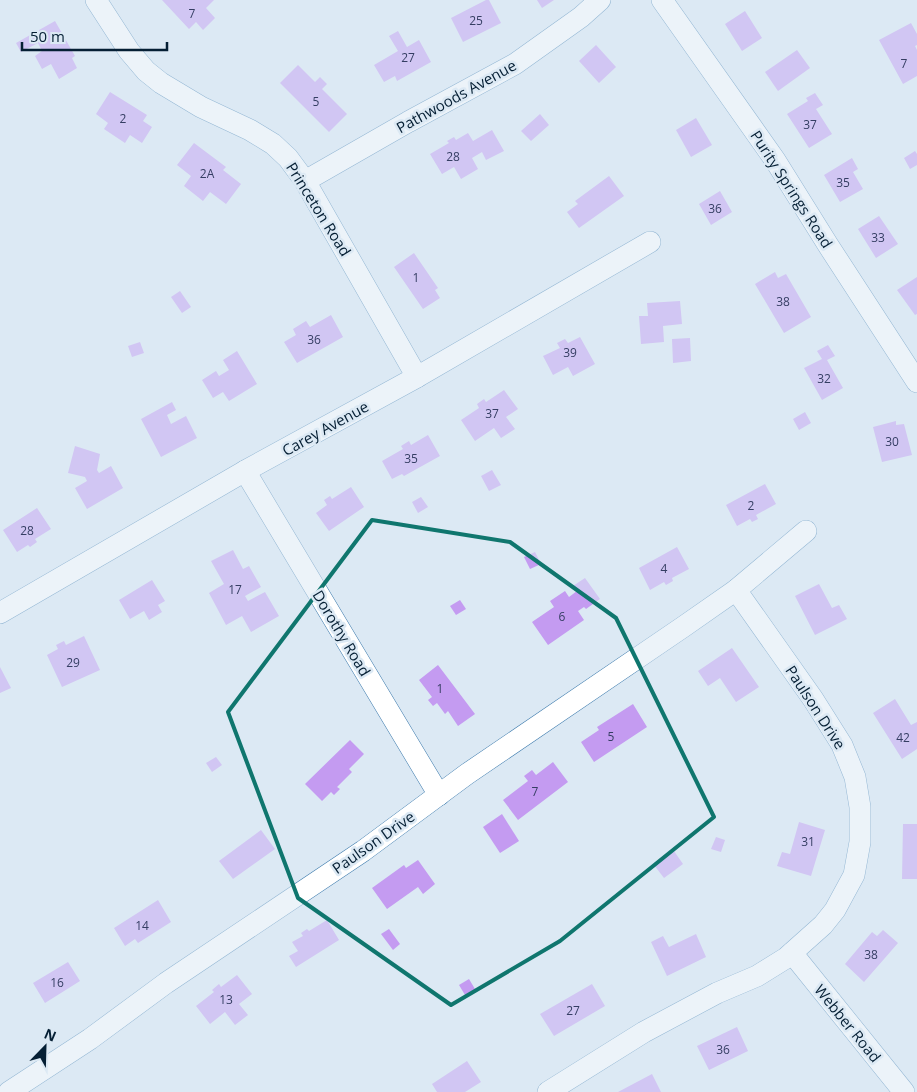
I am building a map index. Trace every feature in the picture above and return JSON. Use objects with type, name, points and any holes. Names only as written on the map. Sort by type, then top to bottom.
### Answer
[{"type":"street","name":"Princeton Road","points":[[96,0],[129,51],[146,71],[161,83],[201,107],[250,130],[273,144],[288,158],[305,182],[418,377]]},
{"type":"street","name":"Pathwoods Avenue","points":[[305,182],[408,122],[515,64],[581,17],[600,0]]},
{"type":"street","name":"Purity Springs Road","points":[[662,0],[775,160],[917,382]]},
{"type":"street","name":"Carey Avenue","points":[[0,613],[245,471],[418,377],[650,242]]},
{"type":"street","name":"Dorothy Road","points":[[245,471],[439,795]]},
{"type":"street","name":"Paulson Drive","points":[[9,1092],[90,1039],[166,983],[363,851],[439,795],[736,590],[806,531]]},
{"type":"street","name":"Paulson Drive","points":[[548,1092],[636,1036],[717,994],[757,976],[792,953],[823,925],[835,910],[854,875],[860,842],[860,807],[855,777],[842,745],[813,699],[736,590]]},
{"type":"street","name":"Webber Road","points":[[792,953],[904,1092]]},
{"type":"highlighted area","points":[[372,520],[510,542],[616,618],[714,817],[560,941],[451,1005],[298,898],[228,712]]},
{"type":"building","points":[[162,0],[214,0],[206,8],[215,18],[203,30],[196,22],[189,29]]},
{"type":"building","points":[[489,0],[501,23],[463,42],[451,18]]},
{"type":"building","points":[[537,0],[554,0],[542,8]]},
{"type":"building","points":[[745,11],[762,38],[742,51],[725,24]]},
{"type":"building","points":[[55,21],[75,56],[72,58],[77,68],[59,79],[51,64],[42,69],[35,56],[42,51],[38,43],[21,52],[16,43]]},
{"type":"building","points":[[911,23],[917,34],[917,45],[915,46],[917,50],[917,76],[903,84],[879,40]]},
{"type":"building","points":[[398,31],[407,47],[419,40],[431,62],[397,81],[395,76],[384,82],[374,65],[398,51],[389,36]]},
{"type":"building","points":[[596,45],[616,67],[599,83],[579,61]]},
{"type":"building","points":[[797,50],[810,68],[778,91],[765,72]]},
{"type":"building","points":[[298,65],[315,82],[320,77],[327,84],[322,89],[347,114],[329,132],[280,83]]},
{"type":"building","points":[[110,92],[147,115],[143,121],[152,127],[142,143],[130,135],[125,143],[104,129],[108,123],[96,114]]},
{"type":"building","points":[[815,93],[823,105],[816,109],[832,134],[809,148],[787,114],[808,101],[806,98]]},
{"type":"building","points":[[540,114],[549,125],[531,141],[521,131]]},
{"type":"building","points":[[696,118],[712,145],[691,157],[676,130]]},
{"type":"building","points":[[492,130],[504,151],[486,160],[482,152],[472,158],[478,169],[461,179],[454,167],[442,174],[430,154],[449,143],[447,141],[454,137],[456,140],[468,133],[473,141]]},
{"type":"building","points":[[194,143],[226,167],[223,170],[241,184],[226,204],[210,192],[203,201],[184,186],[191,176],[177,165]]},
{"type":"building","points":[[915,151],[917,154],[917,165],[910,169],[904,158]]},
{"type":"building","points":[[852,158],[858,169],[853,172],[863,189],[840,202],[824,175]]},
{"type":"building","points":[[609,176],[624,196],[579,228],[567,212],[578,204],[575,201]]},
{"type":"building","points":[[720,191],[732,212],[711,225],[699,204]]},
{"type":"building","points":[[879,216],[898,244],[876,258],[858,229]]},
{"type":"building","points":[[414,253],[438,288],[435,290],[440,298],[423,309],[394,267]]},
{"type":"building","points":[[775,272],[778,278],[786,274],[811,317],[784,333],[755,284]]},
{"type":"building","points":[[917,277],[917,314],[915,315],[897,290]]},
{"type":"building","points":[[180,291],[191,307],[182,313],[171,297]]},
{"type":"building","points":[[680,301],[682,324],[663,326],[664,342],[641,344],[639,316],[648,316],[647,303]]},
{"type":"building","points":[[331,315],[343,337],[297,363],[284,342],[296,335],[293,329],[306,321],[310,327]]},
{"type":"building","points":[[580,337],[595,364],[573,376],[568,367],[553,375],[543,356],[560,348],[557,343],[565,339],[568,343]]},
{"type":"building","points":[[690,338],[691,361],[673,363],[672,339]]},
{"type":"building","points":[[140,342],[144,353],[132,357],[128,346]]},
{"type":"building","points":[[828,345],[835,356],[827,360],[843,388],[822,400],[804,368],[822,359],[817,351]]},
{"type":"building","points":[[237,351],[257,384],[229,401],[223,392],[213,398],[202,380],[216,371],[219,376],[229,370],[223,360]]},
{"type":"building","points":[[504,390],[518,409],[506,417],[515,429],[501,438],[494,428],[475,441],[461,420],[479,408],[477,404],[484,399],[486,402]]},
{"type":"building","points":[[172,402],[176,410],[167,415],[171,424],[186,416],[197,438],[161,457],[141,419]]},
{"type":"building","points":[[805,412],[811,423],[799,430],[793,419]]},
{"type":"building","points":[[896,421],[896,425],[904,424],[912,455],[882,462],[873,427]]},
{"type":"building","points":[[428,435],[440,456],[404,476],[402,474],[392,479],[382,461],[403,449],[401,446],[409,441],[411,445]]},
{"type":"building","points":[[75,446],[100,454],[97,470],[99,473],[111,466],[123,488],[87,509],[75,488],[87,481],[85,477],[68,473]]},
{"type":"building","points":[[492,470],[501,485],[489,491],[481,476]]},
{"type":"building","points":[[765,484],[776,504],[756,515],[758,519],[752,522],[750,519],[737,526],[726,505]]},
{"type":"building","points":[[351,487],[364,507],[329,531],[316,513],[327,505],[324,500],[330,496],[332,499]]},
{"type":"building","points":[[421,497],[428,507],[418,513],[412,502]]},
{"type":"building","points":[[37,508],[51,529],[35,539],[37,542],[30,547],[28,545],[17,552],[3,530]]},
{"type":"building","points":[[677,547],[689,569],[672,578],[673,581],[666,585],[664,582],[650,590],[639,568]]},
{"type":"building","points":[[233,550],[243,569],[249,566],[261,587],[245,596],[248,601],[265,592],[279,616],[251,632],[242,616],[226,625],[209,593],[224,584],[211,561]]},
{"type":"building","points":[[535,552],[541,564],[530,569],[524,557]]},
{"type":"building","points":[[585,578],[600,599],[586,609],[584,607],[578,611],[584,620],[548,645],[532,622],[554,607],[550,601],[565,591],[569,597],[577,591],[573,586]]},
{"type":"building","points":[[152,580],[165,601],[158,605],[162,612],[149,620],[144,611],[130,619],[119,600]]},
{"type":"building","points":[[819,584],[832,608],[839,605],[847,619],[815,635],[795,596]]},
{"type":"building","points":[[460,600],[466,609],[456,615],[450,606]]},
{"type":"building","points":[[84,636],[100,670],[62,687],[47,655],[58,649],[56,645],[64,641],[66,645]]},
{"type":"building","points":[[732,648],[759,687],[736,702],[720,678],[708,686],[698,671]]},
{"type":"building","points":[[438,665],[475,714],[458,726],[448,711],[445,714],[437,703],[433,706],[428,700],[432,697],[419,680]]},
{"type":"building","points":[[0,667],[11,688],[0,693]]},
{"type":"building","points":[[895,699],[911,725],[917,722],[917,749],[902,759],[873,713]]},
{"type":"building","points":[[633,704],[647,727],[594,762],[581,742],[599,730],[597,727]]},
{"type":"building","points":[[350,740],[364,754],[349,769],[352,772],[337,787],[340,789],[334,795],[331,792],[322,801],[305,784]]},
{"type":"building","points":[[216,757],[222,765],[212,772],[206,763]]},
{"type":"building","points":[[553,762],[568,782],[518,820],[503,800],[528,781],[524,776],[532,770],[536,775]]},
{"type":"building","points":[[502,814],[519,841],[500,853],[483,827]]},
{"type":"building","points":[[799,822],[825,830],[811,876],[777,866],[782,852],[790,854]]},
{"type":"building","points":[[903,824],[917,824],[917,879],[902,879]]},
{"type":"building","points":[[261,830],[275,849],[233,879],[219,861]]},
{"type":"building","points":[[716,837],[725,840],[721,852],[711,849]]},
{"type":"building","points":[[674,851],[683,864],[664,878],[654,865]]},
{"type":"building","points":[[418,860],[435,884],[423,894],[418,887],[387,909],[372,888],[404,865],[406,868]]},
{"type":"building","points":[[158,900],[171,922],[138,943],[135,939],[125,946],[114,928]]},
{"type":"building","points":[[327,920],[339,940],[296,967],[289,956],[298,951],[292,942],[303,936],[301,933],[307,929],[309,931]]},
{"type":"building","points":[[389,929],[400,944],[393,950],[381,934]]},
{"type":"building","points":[[883,930],[898,943],[864,982],[845,964],[872,932],[877,936]]},
{"type":"building","points":[[696,934],[706,957],[667,976],[651,942],[663,936],[669,947]]},
{"type":"building","points":[[68,962],[80,981],[45,1003],[33,983]]},
{"type":"building","points":[[237,975],[252,994],[239,1004],[248,1015],[235,1025],[225,1012],[210,1024],[196,1006],[214,992],[212,990],[219,984],[221,987]]},
{"type":"building","points":[[469,979],[475,989],[465,995],[459,985]]},
{"type":"building","points":[[592,984],[605,1006],[554,1036],[540,1014]]},
{"type":"building","points":[[737,1027],[748,1051],[709,1070],[697,1046]]},
{"type":"building","points":[[467,1061],[481,1082],[465,1092],[437,1092],[432,1084]]},
{"type":"building","points":[[652,1074],[661,1092],[618,1092]]}]
